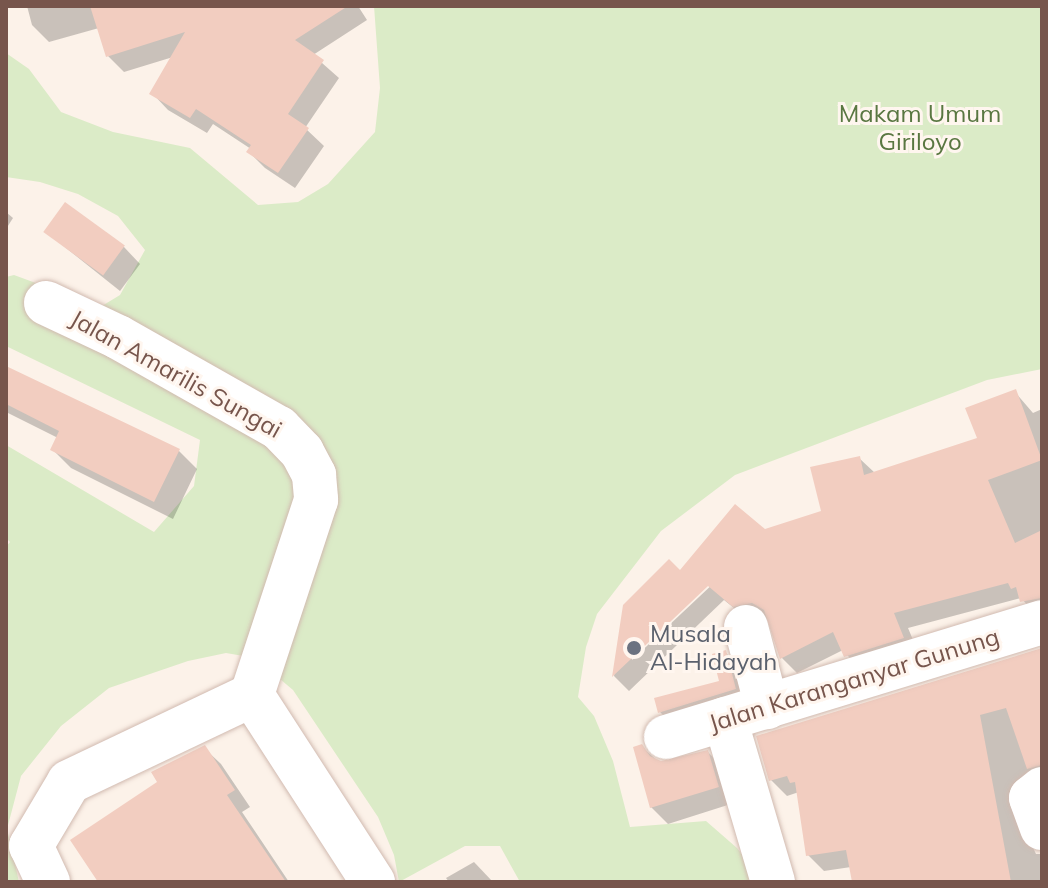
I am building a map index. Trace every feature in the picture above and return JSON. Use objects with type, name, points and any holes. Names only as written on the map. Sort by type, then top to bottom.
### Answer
[{"type":"street","name":"Jalan Amarilis Sungai","points":[[46,303],[118,337],[279,428],[302,452],[314,475],[316,500],[252,695]]},
{"type":"street","name":"Jalan Karanganyar Gunung","points":[[666,737],[1042,622]]},
{"type":"street","points":[[746,627],[767,707]]},
{"type":"street","points":[[48,882],[31,846],[69,782],[252,695],[373,882]]},
{"type":"street","points":[[725,719],[773,882]]},
{"type":"street","points":[[1042,789],[1031,798],[1042,828]]},
{"type":"green space","name":"Makam Umum Giriloyo","points":[[374,6],[1042,6],[1042,369],[987,380],[735,475],[661,531],[597,614],[586,647],[578,697],[594,716],[613,761],[630,827],[706,821],[737,848],[756,872],[746,882],[520,882],[500,846],[465,846],[399,882],[394,855],[378,817],[293,690],[255,658],[226,653],[188,661],[109,688],[61,726],[21,776],[7,829],[19,882],[6,882],[6,547],[10,542],[6,538],[6,445],[154,532],[194,486],[200,440],[6,346],[6,277],[14,275],[52,289],[92,312],[120,295],[145,250],[118,216],[78,194],[40,182],[6,177],[6,53],[29,69],[61,112],[113,132],[190,148],[258,205],[298,202],[328,184],[375,132],[380,88]]},
{"type":"building","points":[[90,6],[348,6],[295,40],[324,60],[288,114],[309,128],[278,173],[246,152],[251,145],[196,109],[190,118],[149,94],[185,32],[106,57]]},
{"type":"building","points":[[65,202],[125,245],[103,275],[43,232]]},
{"type":"building","points":[[6,366],[180,449],[154,502],[50,450],[59,431],[6,404]]},
{"type":"building","points":[[1016,389],[1042,460],[988,480],[1015,543],[1042,530],[1042,598],[1020,602],[1016,587],[1011,589],[1008,583],[894,613],[904,638],[844,657],[833,632],[780,659],[764,610],[752,603],[733,607],[708,586],[612,677],[623,605],[669,559],[680,570],[735,504],[765,529],[821,511],[810,467],[860,456],[864,475],[977,438],[965,408]]},
{"type":"building","points":[[1042,648],[1042,765],[1027,769],[1006,708],[980,715],[1011,882],[852,882],[846,850],[806,856],[795,782],[790,783],[787,776],[769,781],[756,736]]},
{"type":"building","points":[[726,650],[736,689],[658,713],[654,698],[719,681],[712,654]]},
{"type":"building","points":[[642,744],[650,756],[661,761],[708,750],[719,787],[650,808],[633,747]]},
{"type":"building","points":[[205,745],[235,790],[227,795],[286,882],[98,882],[70,840],[157,782],[151,772]]},
{"type":"place","name":"Musala Al-Hidayah","points":[[634,648]]}]
